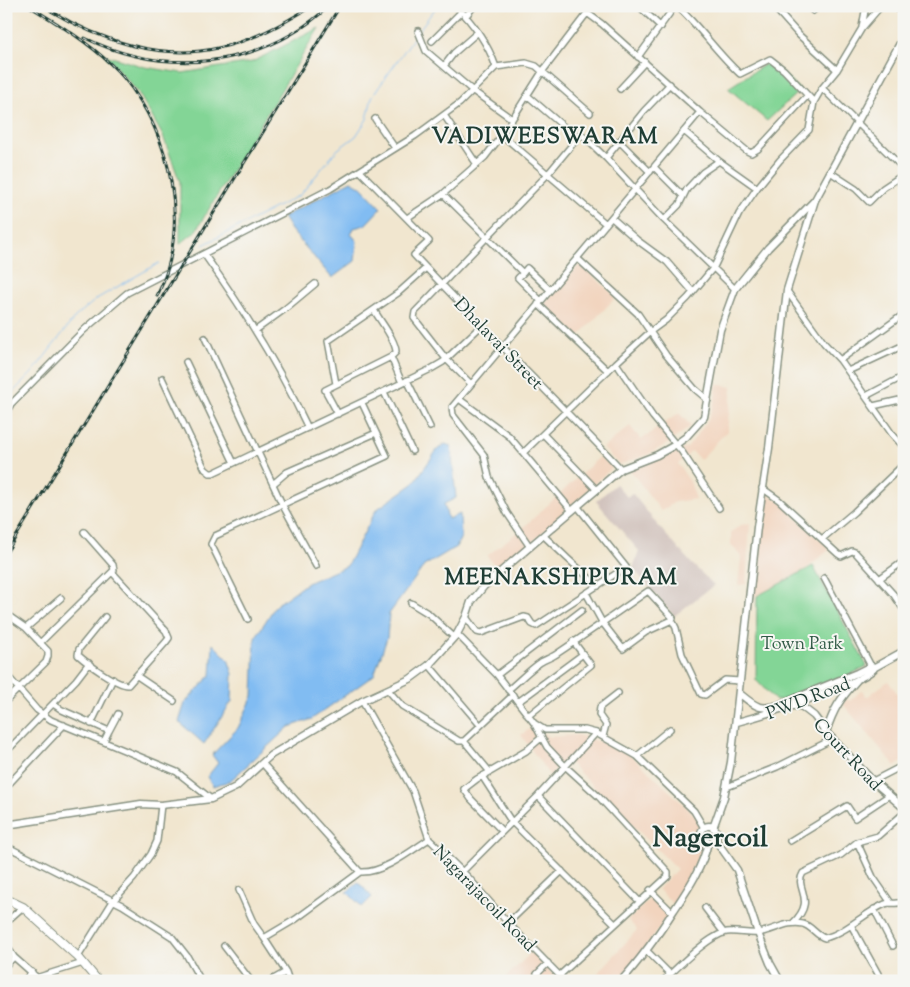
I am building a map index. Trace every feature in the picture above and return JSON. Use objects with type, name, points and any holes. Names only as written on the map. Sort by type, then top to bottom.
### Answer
[{"type":"highway","points":[[6,899],[23,907],[80,960],[98,981]]},
{"type":"main road","points":[[713,828],[727,787],[736,722],[762,488],[769,448],[787,290],[815,200],[904,36]]},
{"type":"main road","points":[[6,825],[141,804],[161,805],[211,799],[236,788],[271,755],[362,701],[410,679],[428,665],[456,636],[466,618],[471,602],[485,585],[620,469],[657,455],[675,445],[686,437],[704,417],[720,330],[735,289],[768,248],[815,200]]},
{"type":"main road","name":"PWD Road","points":[[736,722],[790,706],[858,679],[873,668],[904,651]]},
{"type":"main road","name":"PWD Road","points":[[739,693],[755,706],[769,708],[873,668]]},
{"type":"main road","points":[[826,732],[833,710],[843,695],[858,679]]},
{"type":"main road","name":"Court Road","points":[[790,706],[801,706],[808,711],[873,781],[904,808]]},
{"type":"main road","points":[[713,828],[704,828],[701,836],[704,840],[712,841],[737,870],[758,933],[770,963],[780,981]]},
{"type":"main road","points":[[624,980],[689,888],[717,834],[713,828]]},
{"type":"street","points":[[456,6],[478,32],[490,50],[496,67]]},
{"type":"street","points":[[432,41],[474,6]]},
{"type":"street","points":[[360,171],[407,218],[443,194],[485,157],[502,135],[542,72],[587,13],[589,6]]},
{"type":"street","points":[[639,6],[661,27]]},
{"type":"street","points":[[638,57],[676,6],[694,22],[711,44],[740,74],[770,59],[784,70],[814,102]]},
{"type":"street","points":[[773,6],[799,35],[837,70]]},
{"type":"street","points":[[808,6],[813,11],[818,6]]},
{"type":"street","points":[[862,28],[866,6]]},
{"type":"street","points":[[524,452],[544,435],[650,331],[666,320],[714,267],[739,214],[780,160],[809,130],[814,102],[822,88],[837,70],[862,28],[881,6]]},
{"type":"street","points":[[895,6],[904,15]]},
{"type":"street","points":[[587,13],[602,24],[747,152],[752,153],[758,149],[807,96]]},
{"type":"street","points":[[418,32],[426,51],[472,91],[512,119]]},
{"type":"street","points":[[444,66],[478,32]]},
{"type":"street","points":[[620,89],[644,62]]},
{"type":"street","points":[[6,413],[11,404],[84,330],[127,293],[330,189],[360,171],[460,103],[496,67],[526,63],[536,66],[590,113]]},
{"type":"street","points":[[606,158],[644,111],[670,84]]},
{"type":"street","points":[[822,88],[904,169]]},
{"type":"street","points":[[528,96],[578,138]]},
{"type":"street","points":[[530,547],[506,513],[489,477],[484,455],[452,413],[452,407],[700,112]]},
{"type":"street","points":[[444,115],[476,163]]},
{"type":"street","points":[[375,119],[395,148]]},
{"type":"street","points":[[684,131],[719,161],[757,188]]},
{"type":"street","points":[[471,384],[446,358],[414,315],[415,312],[547,175],[582,134],[664,220],[735,289]]},
{"type":"street","points":[[502,135],[606,224]]},
{"type":"street","points":[[619,142],[650,172]]},
{"type":"street","points":[[664,220],[679,205],[687,189],[703,172],[719,161]]},
{"type":"street","points":[[654,167],[683,196]]},
{"type":"street","points":[[830,172],[856,189],[869,202],[883,188],[904,173]]},
{"type":"street","points":[[898,178],[904,190]]},
{"type":"street","points":[[443,194],[523,273]]},
{"type":"street","name":"Dhalavai Street","points":[[407,218],[429,242],[414,256],[567,411],[620,469]]},
{"type":"street","points":[[612,218],[637,240],[667,262],[693,292]]},
{"type":"street","points":[[204,254],[237,299],[256,330],[293,396],[308,428]]},
{"type":"street","points":[[577,258],[638,314],[681,374],[708,400]]},
{"type":"street","points":[[336,384],[328,341],[408,285],[426,268]]},
{"type":"street","points":[[550,290],[528,268],[518,278],[539,303],[608,371]]},
{"type":"street","points":[[256,330],[315,284]]},
{"type":"street","points":[[787,290],[824,343],[840,360],[904,448]]},
{"type":"street","points":[[338,414],[326,390],[395,354],[396,348],[374,310]]},
{"type":"street","points":[[840,360],[904,314]]},
{"type":"street","points":[[162,378],[205,469],[212,473],[431,369],[481,326]]},
{"type":"street","points":[[205,338],[282,504],[316,566]]},
{"type":"street","points":[[848,372],[904,345]]},
{"type":"street","points":[[391,357],[430,427]]},
{"type":"street","points":[[186,362],[234,463]]},
{"type":"street","points":[[616,363],[653,417],[682,452],[718,508]]},
{"type":"street","points":[[866,396],[904,376]]},
{"type":"street","points":[[384,392],[412,451]]},
{"type":"street","points":[[459,399],[509,436],[626,567],[536,626],[528,618],[524,617],[481,634],[476,632],[466,618]]},
{"type":"street","points":[[873,406],[904,399]]},
{"type":"street","points":[[248,619],[211,541],[215,536],[387,456],[362,402]]},
{"type":"street","points":[[273,484],[287,472],[376,433]]},
{"type":"street","points":[[544,435],[596,489]]},
{"type":"street","points":[[822,539],[854,512],[904,464]]},
{"type":"street","points":[[762,488],[779,500],[841,556],[854,551],[894,595],[904,610]]},
{"type":"street","points":[[40,643],[112,572],[114,567],[84,532]]},
{"type":"street","points":[[544,536],[598,586]]},
{"type":"street","points":[[880,580],[904,561]]},
{"type":"street","points":[[106,617],[78,652],[80,657],[125,686],[131,683],[166,642],[168,633],[112,572]]},
{"type":"street","points":[[824,578],[873,668]]},
{"type":"street","points":[[508,690],[542,662],[557,654],[573,641],[648,591],[672,618],[682,654],[701,694],[705,695],[725,680],[740,681]]},
{"type":"street","points":[[586,593],[602,622],[621,648],[624,649],[646,632],[672,620]]},
{"type":"street","points":[[26,628],[61,598]]},
{"type":"street","points":[[411,603],[429,614],[456,636],[497,675],[534,723],[541,738],[565,766],[598,796],[668,871],[668,876],[650,890],[560,975]]},
{"type":"street","points":[[497,675],[582,610]]},
{"type":"street","points":[[6,614],[26,628],[48,651],[48,658],[6,701]]},
{"type":"street","points":[[528,716],[591,665],[573,641]]},
{"type":"street","points":[[518,702],[583,654]]},
{"type":"street","points":[[6,752],[76,680],[89,663]]},
{"type":"street","points":[[428,665],[480,725]]},
{"type":"street","points":[[6,674],[42,715],[177,772],[211,799]]},
{"type":"street","points":[[137,676],[174,700]]},
{"type":"street","points":[[91,724],[114,679]]},
{"type":"street","points":[[388,690],[402,706],[452,738],[464,741],[490,772]]},
{"type":"street","points":[[603,736],[606,725],[599,715],[600,708],[618,693]]},
{"type":"street","points":[[464,741],[513,695]]},
{"type":"street","name":"Nagarajacoil Road","points":[[362,701],[413,791],[429,839],[462,872],[508,924],[565,981]]},
{"type":"street","points":[[53,704],[91,724],[109,731]]},
{"type":"street","points":[[104,741],[118,714]]},
{"type":"street","points":[[534,723],[545,730],[585,730],[596,733],[637,756],[694,811],[704,828]]},
{"type":"street","points":[[6,787],[64,725]]},
{"type":"street","points":[[637,756],[670,729]]},
{"type":"street","points":[[462,872],[538,796],[596,733]]},
{"type":"street","points":[[502,831],[471,799],[464,789],[482,776],[526,751],[541,738]]},
{"type":"street","points":[[727,787],[777,767],[833,739]]},
{"type":"street","points":[[263,764],[360,872]]},
{"type":"street","points":[[873,781],[904,765]]},
{"type":"street","points":[[482,776],[511,821],[614,924]]},
{"type":"street","points":[[538,796],[639,901]]},
{"type":"street","points":[[790,841],[846,806],[855,818],[888,796]]},
{"type":"street","points":[[6,945],[14,957],[40,979],[80,960],[113,901],[134,878],[151,854],[157,841],[161,805]]},
{"type":"street","points":[[792,923],[801,914],[805,906],[801,875],[841,855],[857,842],[878,836],[904,813]]},
{"type":"street","points":[[264,938],[296,919],[360,872],[371,873],[402,857],[429,839]]},
{"type":"street","points":[[857,842],[873,877],[891,903]]},
{"type":"street","points":[[6,846],[113,901],[172,937],[187,956],[201,981]]},
{"type":"street","points":[[508,924],[562,871]]},
{"type":"street","points":[[239,890],[254,924],[286,972],[289,981]]},
{"type":"street","points":[[650,890],[672,912]]},
{"type":"street","points":[[663,981],[709,940],[724,933],[758,933],[792,923],[806,925],[825,938],[851,925],[874,909],[904,901]]},
{"type":"street","points":[[6,922],[23,907]]},
{"type":"street","points":[[704,908],[724,933]]},
{"type":"street","points":[[874,909],[893,946]]},
{"type":"street","points":[[851,925],[882,981]]},
{"type":"street","points":[[224,946],[251,981]]},
{"type":"street","points":[[646,950],[670,974]]},
{"type":"street","points":[[6,965],[14,957]]},
{"type":"street","points":[[537,974],[548,963]]},
{"type":"street","points":[[24,981],[32,972]]},
{"type":"street","points":[[270,981],[286,972]]},
{"type":"shaded area","points":[[580,264],[616,297],[578,337],[544,304]]},
{"type":"shaded area","points":[[717,384],[732,387],[727,431],[700,460],[692,451],[678,464],[690,482],[696,499],[675,502],[661,511],[630,470],[688,447],[708,420],[715,400]]},
{"type":"shaded area","points":[[679,413],[691,426],[669,443],[647,455],[619,465],[603,448],[630,426],[641,440]]},
{"type":"shaded area","points":[[603,454],[614,466],[531,543],[497,568],[487,556],[525,526]]},
{"type":"shaded area","points":[[616,484],[627,497],[632,493],[692,564],[714,585],[674,616],[633,568],[639,551],[596,501]]},
{"type":"shaded area","points":[[765,494],[779,500],[830,549],[804,571],[757,596],[753,594],[754,572]]},
{"type":"shaded area","points":[[750,523],[746,584],[738,585],[741,557],[731,544],[731,532],[741,525]]},
{"type":"shaded area","points":[[888,681],[904,702],[904,761],[895,766],[843,704],[847,699],[850,701],[862,690],[867,697]]},
{"type":"shaded area","points":[[531,728],[550,737],[577,735],[616,747],[634,758],[697,817],[702,848],[674,905],[658,889],[677,869],[566,759],[550,776],[521,735]]},
{"type":"shaded area","points":[[652,897],[669,913],[636,961],[617,981],[591,981],[637,930],[628,920]]},
{"type":"shaded area","points":[[532,952],[559,981],[502,981]]},
{"type":"green space","points":[[319,28],[195,232],[180,244],[180,182],[163,136],[138,92],[105,55],[145,67],[182,73],[252,62]]},
{"type":"green space","points":[[769,62],[800,90],[767,121],[728,88]]},
{"type":"green space","name":"Town Park","points":[[813,566],[867,666],[842,679],[776,701],[756,680],[757,596]]},
{"type":"water","points":[[351,181],[360,186],[381,208],[365,225],[354,228],[351,234],[357,241],[355,261],[332,278],[291,230],[283,217]]},
{"type":"water","points":[[445,444],[451,446],[456,498],[444,504],[448,519],[460,514],[461,537],[456,547],[424,566],[389,614],[387,638],[374,675],[312,719],[289,727],[230,781],[213,786],[207,777],[218,763],[212,755],[238,728],[253,696],[255,638],[276,605],[307,583],[347,566],[376,510],[413,484],[437,450]]},
{"type":"water","points":[[213,644],[228,659],[233,674],[232,701],[204,744],[179,722],[185,703],[211,675]]},
{"type":"water","points":[[358,882],[372,897],[362,907],[347,892]]},
{"type":"waterway","points":[[419,30],[437,6]]},
{"type":"waterway","points":[[203,245],[300,195],[337,150],[356,136],[367,119],[372,97],[417,33]]},
{"type":"waterway","points":[[6,399],[32,373],[76,316],[98,298],[159,263]]},
{"type":"railway","points":[[29,6],[58,24]]},
{"type":"railway","points":[[51,11],[89,31],[110,39],[153,50],[175,52],[218,48],[243,41],[278,25],[312,6]]},
{"type":"railway","points":[[85,38],[116,50],[147,58],[180,62],[212,60],[243,54],[274,43],[303,27],[329,6]]},
{"type":"railway","points":[[6,553],[340,6]]},
{"type":"railway","points":[[53,21],[91,47],[124,78],[141,101],[154,127],[164,154],[171,183],[174,212],[173,241],[167,269],[157,296]]},
{"type":"district","name":"VADIWEESWARAM","points":[[545,135]]},
{"type":"district","name":"MEENAKSHIPURAM","points":[[561,576]]},
{"type":"district","name":"Nagercoil","points":[[710,836]]}]
